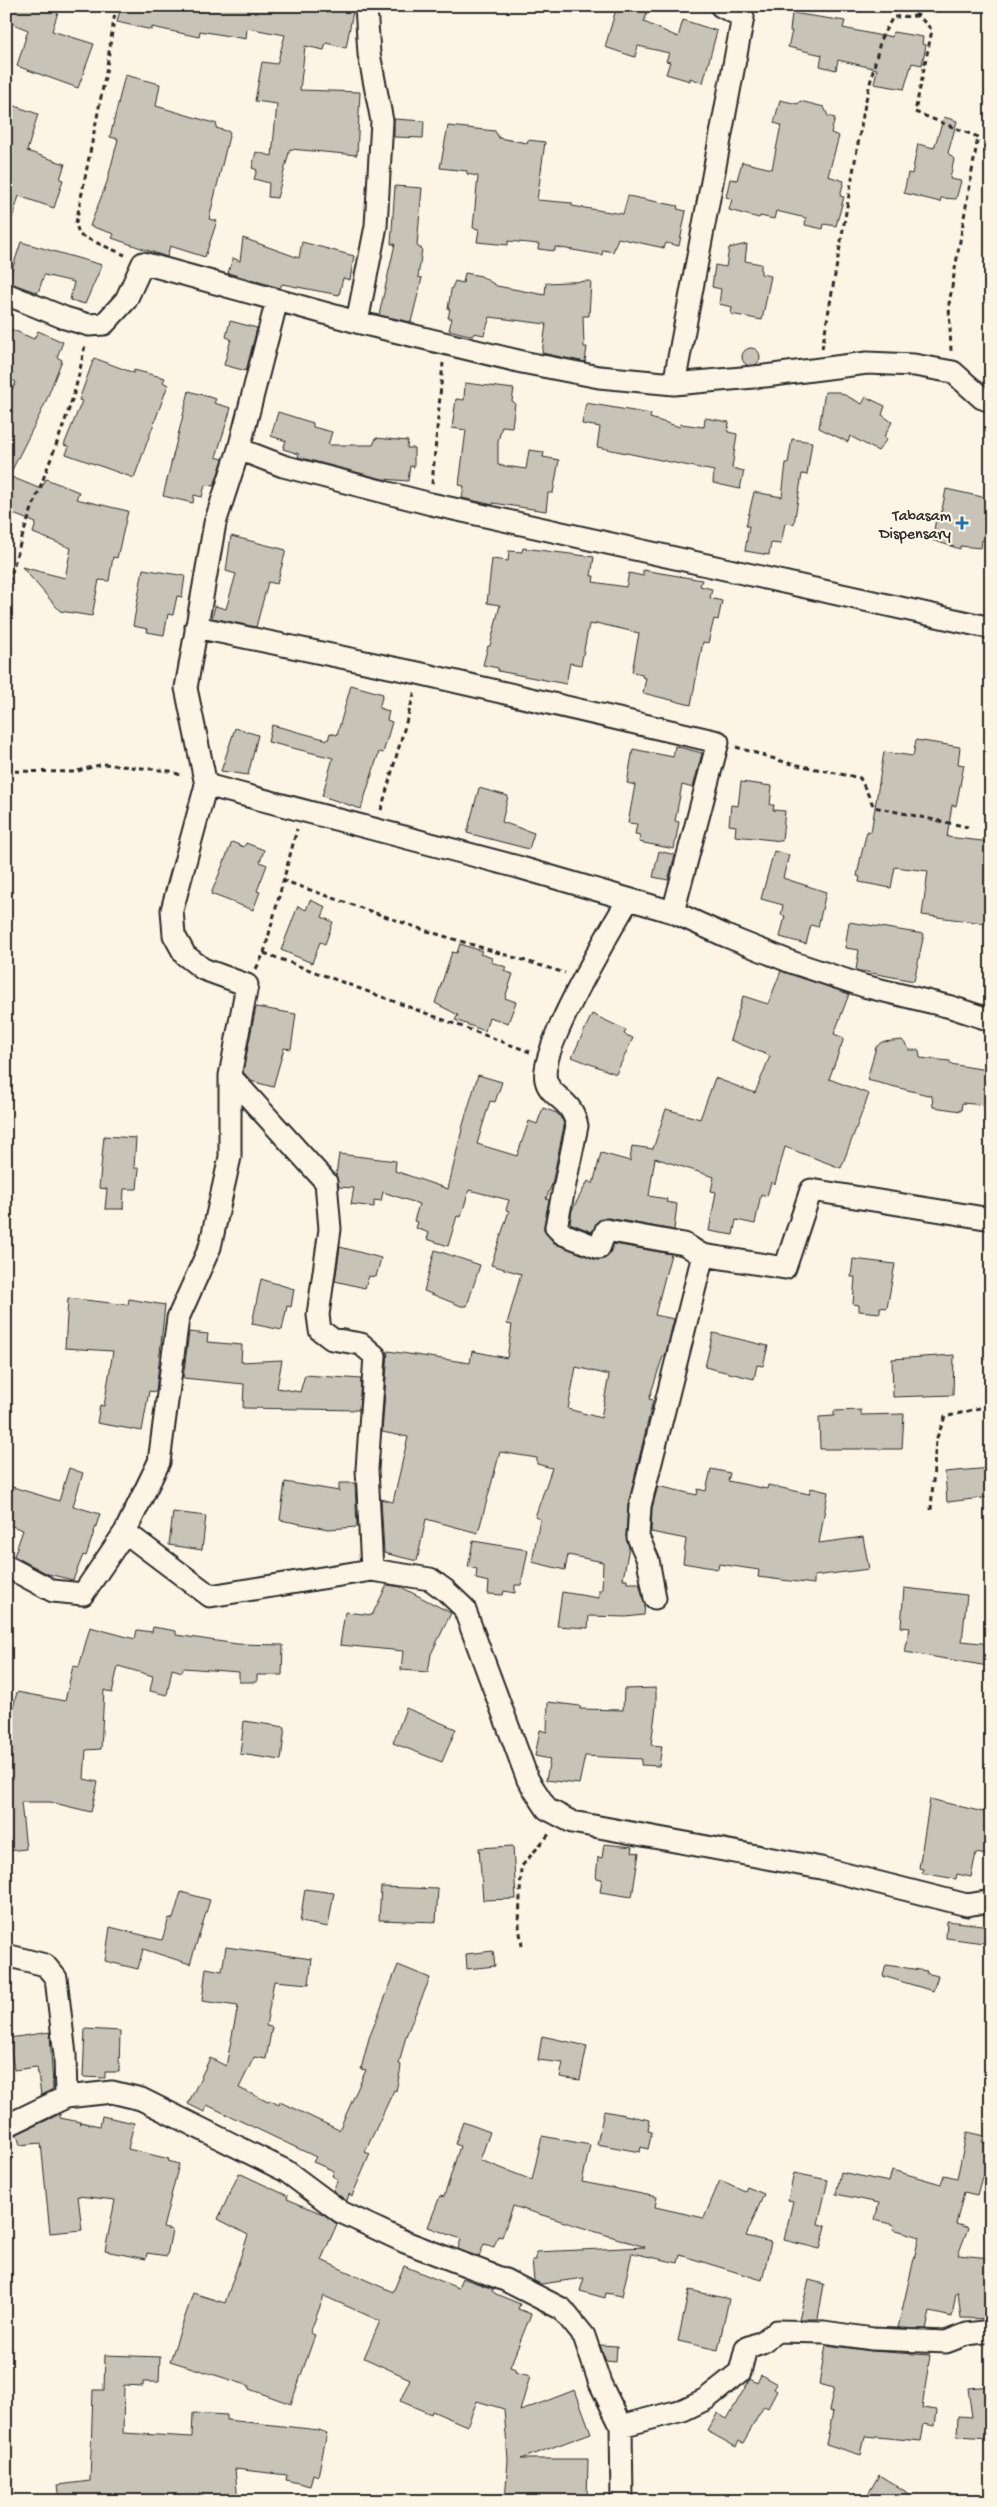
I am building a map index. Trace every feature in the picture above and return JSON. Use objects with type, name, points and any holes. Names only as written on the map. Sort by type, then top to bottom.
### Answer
[{"type":"street","points":[[356,322],[376,226],[382,120],[369,54],[366,6]]},
{"type":"street","points":[[674,384],[743,17],[721,6]]},
{"type":"street","points":[[6,294],[65,318],[89,325],[104,324],[126,300],[144,263],[356,322],[522,362],[599,377],[674,384],[866,363],[914,366],[953,372],[982,398],[991,401]]},
{"type":"street","points":[[6,1566],[53,1591],[83,1594],[125,1532],[159,1462],[178,1318],[210,1247],[230,1157],[230,1076],[247,985],[203,969],[185,955],[174,935],[172,910],[206,785],[186,688],[196,627],[215,522],[239,449],[277,300]]},
{"type":"street","points":[[239,449],[283,466],[430,504],[991,628]]},
{"type":"street","points":[[196,627],[418,673],[718,742],[673,912]]},
{"type":"street","points":[[206,785],[518,867],[673,912],[791,962],[864,986],[951,1007],[991,1020]]},
{"type":"street","points":[[628,900],[582,979],[547,1058],[545,1079],[549,1088],[569,1106],[575,1115],[577,1126],[556,1227],[563,1234],[599,1248],[606,1230],[684,1244],[689,1246],[693,1252],[703,1255],[785,1268],[812,1190],[991,1219]]},
{"type":"street","points":[[230,1076],[326,1182],[330,1229],[318,1315],[320,1330],[332,1339],[361,1344],[375,1356],[367,1469],[372,1570]]},
{"type":"street","points":[[655,1598],[648,1560],[638,1537],[640,1506],[703,1255]]},
{"type":"street","points":[[125,1532],[210,1596],[372,1570],[430,1579],[464,1608],[528,1780],[547,1809],[572,1822],[821,1868],[966,1905],[991,1901]]},
{"type":"street","points":[[6,1955],[45,1964],[56,1978],[65,2055],[66,2097]]},
{"type":"street","points":[[6,2126],[66,2097],[112,2092],[141,2099],[286,2171],[341,2212],[405,2242],[505,2280],[562,2309],[584,2336],[600,2383],[622,2426],[622,2501]]},
{"type":"street","points":[[622,2426],[676,2413],[706,2399],[740,2372],[746,2348],[762,2342],[777,2331],[824,2332],[872,2339],[946,2342],[967,2334],[991,2332]]},
{"type":"path","points":[[116,6],[103,90],[76,223],[80,235],[144,263]]},
{"type":"path","points":[[909,6],[932,30],[915,112],[978,137],[949,304],[949,337],[953,372]]},
{"type":"path","points":[[818,369],[865,104],[881,38],[893,17],[920,16]]},
{"type":"path","points":[[6,600],[11,575],[39,487],[75,390],[89,325]]},
{"type":"path","points":[[430,504],[445,342]]},
{"type":"path","points":[[375,830],[414,697],[418,673]]},
{"type":"path","points":[[718,742],[788,763],[860,778],[874,807],[968,827]]},
{"type":"path","points":[[6,771],[74,772],[103,764],[170,771],[206,785]]},
{"type":"path","points":[[247,985],[264,953],[302,811]]},
{"type":"path","points":[[282,880],[424,930],[526,960],[582,979]]},
{"type":"path","points":[[264,953],[547,1058]]},
{"type":"path","points":[[931,1510],[936,1440],[945,1417],[991,1405]]},
{"type":"path","points":[[522,1946],[518,1926],[521,1867],[554,1829],[572,1822]]},
{"type":"building","points":[[6,6],[60,6],[52,31],[94,44],[78,88],[17,66],[28,30],[6,21]]},
{"type":"building","points":[[121,6],[354,6],[346,48],[326,43],[324,50],[305,46],[300,90],[360,92],[357,155],[290,149],[277,198],[268,197],[269,183],[254,179],[257,170],[252,168],[256,152],[272,156],[277,104],[255,101],[262,62],[277,64],[285,35],[247,28],[246,39],[200,31],[199,37],[152,27],[152,30],[117,22]]},
{"type":"building","points":[[617,6],[649,6],[644,22],[678,37],[683,20],[717,31],[703,83],[690,78],[690,81],[666,74],[670,62],[666,61],[669,53],[638,46],[635,57],[605,47]]},
{"type":"building","points":[[792,13],[845,21],[843,28],[882,36],[892,37],[893,32],[923,37],[922,44],[926,45],[922,65],[912,63],[904,89],[874,84],[877,69],[838,60],[836,70],[820,66],[822,55],[788,47],[792,31],[790,31]]},
{"type":"building","points":[[125,75],[160,84],[156,106],[217,124],[216,128],[230,132],[209,219],[217,221],[205,257],[170,246],[167,257],[112,238],[114,234],[90,226],[107,182],[118,139],[110,137]]},
{"type":"building","points":[[780,100],[798,104],[800,101],[824,107],[828,116],[835,118],[831,133],[839,136],[828,176],[844,181],[840,196],[844,197],[836,226],[824,224],[823,229],[805,225],[806,218],[776,211],[774,219],[760,216],[759,218],[729,210],[732,199],[726,197],[730,179],[737,180],[742,162],[772,169],[781,125],[774,123]]},
{"type":"building","points":[[9,104],[38,114],[27,151],[65,164],[60,179],[63,180],[54,208],[19,196],[10,225],[6,224],[6,113]]},
{"type":"building","points":[[944,117],[957,121],[948,153],[954,159],[950,179],[961,181],[956,199],[941,198],[940,202],[904,193],[908,173],[912,174],[918,144],[934,148]]},
{"type":"building","points":[[394,119],[424,121],[423,138],[394,137]]},
{"type":"building","points":[[448,126],[495,131],[499,138],[527,143],[528,140],[545,142],[537,200],[572,203],[572,206],[623,214],[628,196],[678,206],[677,209],[686,211],[679,246],[666,243],[664,248],[618,238],[613,252],[603,250],[602,255],[555,247],[555,251],[538,249],[539,244],[508,241],[508,245],[477,242],[479,229],[473,228],[478,176],[467,174],[467,171],[440,168]]},
{"type":"building","points":[[395,186],[422,188],[417,246],[422,249],[418,277],[422,278],[411,322],[379,315],[395,244],[391,244]]},
{"type":"building","points":[[243,238],[299,258],[302,242],[354,256],[350,280],[343,278],[339,295],[282,284],[280,288],[228,273],[233,258],[240,261]]},
{"type":"building","points":[[21,242],[102,265],[85,304],[70,300],[74,282],[44,275],[38,293],[8,282]]},
{"type":"building","points":[[747,244],[745,261],[761,264],[761,274],[771,276],[762,320],[731,314],[732,307],[719,304],[721,289],[712,287],[715,265],[726,267],[729,248]]},
{"type":"building","points":[[465,273],[481,276],[497,286],[545,295],[546,283],[591,281],[589,316],[583,316],[584,347],[587,347],[585,362],[542,353],[546,324],[490,317],[484,335],[474,333],[473,336],[449,330],[452,318],[448,318],[451,290],[455,281],[463,283]]},
{"type":"building","points":[[230,321],[257,328],[246,371],[224,365],[231,339],[226,337]]},
{"type":"building","points":[[6,327],[34,339],[38,331],[63,342],[57,357],[62,360],[44,406],[9,476],[41,489],[46,479],[79,492],[76,499],[128,511],[117,558],[113,557],[109,581],[99,580],[92,616],[60,611],[22,567],[65,578],[71,548],[33,533],[36,523],[6,511],[6,402],[16,382],[6,377]]},
{"type":"building","points":[[751,348],[757,351],[760,357],[757,363],[751,366],[745,363],[742,357],[745,351]]},
{"type":"building","points":[[94,358],[134,373],[134,370],[165,378],[163,382],[168,385],[134,478],[66,454],[69,447],[64,445],[82,401],[79,400]]},
{"type":"building","points":[[465,383],[514,389],[512,401],[515,403],[512,427],[502,426],[498,441],[498,465],[526,469],[529,450],[544,452],[543,457],[559,460],[553,493],[548,493],[546,511],[493,503],[493,505],[462,498],[464,486],[459,485],[466,430],[452,428],[456,399],[464,400]]},
{"type":"building","points":[[189,391],[216,399],[214,403],[231,408],[216,457],[223,459],[214,486],[205,485],[202,497],[194,495],[193,503],[163,496]]},
{"type":"building","points":[[825,392],[839,392],[862,404],[866,397],[885,406],[882,415],[892,422],[884,437],[887,439],[878,451],[850,436],[848,442],[819,428]]},
{"type":"building","points":[[586,403],[651,414],[650,418],[680,427],[681,424],[704,427],[705,418],[729,422],[728,432],[737,434],[732,468],[744,471],[740,489],[713,483],[714,471],[597,447],[600,427],[582,424]]},
{"type":"building","points":[[278,412],[313,423],[313,427],[332,432],[328,445],[373,445],[376,438],[408,441],[407,448],[414,448],[414,467],[410,466],[408,481],[383,479],[298,457],[299,454],[283,449],[286,441],[271,436]]},
{"type":"building","points":[[792,439],[812,442],[807,475],[802,474],[794,524],[785,523],[781,544],[771,543],[769,555],[745,551],[749,526],[746,526],[754,492],[782,497],[786,463],[788,463]]},
{"type":"building","points":[[946,489],[987,498],[986,523],[990,524],[986,540],[982,540],[981,548],[960,546],[960,549],[932,540],[936,519],[940,520]]},
{"type":"building","points":[[231,536],[286,550],[277,584],[268,582],[256,627],[212,618],[215,606],[226,609],[236,574],[226,571]]},
{"type":"building","points":[[523,548],[594,557],[591,576],[594,576],[593,582],[626,587],[629,573],[643,576],[643,570],[702,580],[700,586],[712,589],[710,598],[722,601],[718,620],[714,619],[708,643],[703,642],[691,705],[643,693],[646,678],[642,677],[642,674],[632,672],[639,633],[596,623],[596,625],[589,624],[581,665],[570,663],[566,684],[498,671],[498,668],[483,665],[488,646],[490,646],[500,605],[487,603],[492,559],[508,561],[509,551],[522,552]]},
{"type":"building","points":[[143,569],[185,576],[182,597],[177,596],[173,615],[168,614],[164,635],[147,632],[148,629],[133,626]]},
{"type":"building","points":[[351,685],[383,694],[379,708],[389,711],[387,720],[392,722],[383,753],[379,752],[361,809],[322,796],[333,758],[268,742],[272,725],[328,740],[330,733],[337,735]]},
{"type":"building","points":[[235,728],[258,735],[248,775],[221,771]]},
{"type":"building","points":[[916,740],[960,747],[958,764],[964,765],[956,806],[952,805],[947,837],[991,842],[991,924],[922,915],[928,871],[895,867],[891,888],[859,882],[860,877],[857,876],[867,831],[871,832],[884,752],[913,756]]},
{"type":"building","points":[[675,746],[702,753],[693,788],[682,785],[675,821],[679,822],[674,849],[639,842],[640,835],[635,834],[637,824],[628,823],[635,785],[627,783],[633,749],[673,757]]},
{"type":"building","points":[[741,782],[772,786],[770,805],[774,805],[773,810],[785,811],[782,841],[735,836],[736,826],[729,825],[731,805],[738,806]]},
{"type":"building","points":[[479,788],[508,796],[502,822],[534,833],[529,849],[467,833]]},
{"type":"building","points":[[232,842],[244,847],[246,843],[264,850],[260,862],[267,865],[257,891],[260,892],[253,910],[211,894]]},
{"type":"building","points":[[659,851],[675,855],[668,880],[653,877]]},
{"type":"building","points":[[774,851],[789,855],[783,878],[826,892],[818,927],[811,925],[806,944],[780,937],[785,916],[781,915],[783,905],[761,899]]},
{"type":"building","points":[[310,900],[326,907],[322,917],[333,922],[325,944],[320,942],[312,963],[281,950],[298,906],[306,910]]},
{"type":"building","points":[[849,922],[924,934],[914,981],[856,970],[859,950],[845,948]]},
{"type":"building","points":[[460,944],[482,951],[480,954],[492,958],[491,962],[506,967],[504,971],[513,974],[505,998],[516,1002],[508,1023],[489,1017],[485,1031],[455,1020],[458,1015],[435,1003],[452,952],[457,953]]},
{"type":"building","points":[[781,971],[849,994],[834,1034],[844,1038],[829,1079],[869,1094],[841,1168],[785,1147],[775,1184],[771,1182],[767,1196],[761,1194],[755,1224],[736,1220],[733,1235],[709,1231],[716,1192],[711,1191],[714,1177],[655,1158],[649,1196],[667,1199],[666,1202],[677,1204],[674,1230],[608,1218],[598,1221],[592,1232],[570,1223],[572,1210],[588,1181],[593,1184],[601,1153],[630,1161],[632,1146],[653,1149],[666,1109],[700,1119],[715,1078],[755,1093],[770,1056],[730,1040],[743,996],[768,1004]]},
{"type":"building","points":[[256,1007],[296,1014],[291,1049],[284,1048],[273,1087],[251,1081],[243,1072]]},
{"type":"building","points":[[592,1014],[626,1030],[624,1034],[633,1038],[616,1074],[572,1057]]},
{"type":"building","points":[[902,1040],[910,1050],[919,1050],[920,1058],[950,1061],[950,1064],[987,1070],[985,1105],[962,1103],[961,1111],[933,1107],[932,1096],[867,1080],[876,1047],[882,1042]]},
{"type":"building","points":[[478,1075],[502,1082],[495,1102],[490,1101],[477,1144],[517,1156],[529,1121],[537,1124],[543,1108],[557,1113],[564,1126],[552,1184],[546,1199],[549,1200],[544,1231],[554,1243],[600,1260],[607,1257],[614,1244],[671,1254],[655,1315],[674,1319],[665,1356],[663,1356],[649,1399],[653,1400],[628,1505],[626,1536],[629,1547],[623,1579],[627,1579],[627,1583],[639,1583],[645,1604],[644,1615],[626,1617],[589,1616],[588,1628],[557,1626],[562,1592],[599,1598],[599,1590],[602,1590],[603,1562],[568,1555],[565,1570],[532,1562],[540,1519],[535,1517],[552,1468],[537,1464],[537,1458],[500,1452],[478,1533],[426,1519],[417,1561],[384,1553],[381,1499],[393,1502],[408,1437],[382,1432],[388,1351],[470,1363],[472,1351],[507,1358],[512,1325],[507,1324],[521,1274],[491,1265],[509,1211],[506,1210],[509,1200],[469,1190],[461,1217],[457,1216],[448,1246],[427,1239],[429,1233],[416,1228],[418,1222],[414,1221],[419,1204],[383,1192],[381,1201],[374,1200],[374,1207],[351,1204],[354,1188],[339,1187],[336,1175],[339,1154],[396,1161],[395,1171],[448,1189],[463,1125]],"holes":[[[576,1367],[609,1375],[601,1418],[568,1409]]]},
{"type":"building","points":[[104,1136],[136,1138],[134,1168],[139,1168],[137,1189],[124,1189],[123,1209],[105,1209],[107,1189],[99,1188]]},
{"type":"building","points":[[340,1247],[381,1258],[376,1277],[369,1276],[365,1288],[335,1281]]},
{"type":"building","points":[[435,1250],[480,1265],[467,1306],[461,1306],[424,1291]]},
{"type":"building","points":[[853,1259],[895,1264],[887,1308],[880,1307],[880,1313],[859,1311],[859,1305],[853,1304],[855,1277],[851,1277]]},
{"type":"building","points":[[261,1279],[294,1289],[291,1307],[287,1306],[282,1330],[252,1324]]},
{"type":"building","points":[[68,1298],[128,1305],[129,1299],[165,1305],[156,1392],[149,1391],[142,1431],[97,1423],[100,1405],[104,1406],[113,1351],[65,1348]]},
{"type":"building","points":[[189,1332],[208,1334],[207,1342],[242,1345],[241,1362],[282,1360],[277,1388],[300,1392],[305,1375],[361,1379],[359,1410],[243,1408],[244,1384],[183,1378]]},
{"type":"building","points":[[713,1333],[768,1346],[763,1366],[757,1365],[754,1379],[705,1367]]},
{"type":"building","points":[[954,1355],[953,1395],[893,1397],[892,1359]]},
{"type":"building","points":[[861,1410],[861,1415],[904,1414],[902,1449],[820,1449],[819,1417],[834,1416],[834,1411]]},
{"type":"building","points":[[69,1468],[83,1473],[73,1506],[100,1514],[86,1556],[83,1555],[73,1580],[48,1574],[14,1556],[23,1530],[6,1524],[6,1485],[59,1501]]},
{"type":"building","points":[[991,1468],[991,1497],[947,1502],[945,1472]]},
{"type":"building","points":[[711,1469],[730,1473],[728,1481],[767,1489],[768,1485],[809,1494],[811,1488],[828,1492],[819,1543],[863,1537],[869,1569],[814,1576],[814,1584],[758,1577],[759,1570],[719,1564],[718,1569],[683,1563],[686,1539],[651,1532],[652,1508],[658,1486],[697,1495],[698,1489],[706,1491]]},
{"type":"building","points":[[285,1482],[339,1491],[339,1483],[355,1483],[357,1527],[328,1529],[280,1520]]},
{"type":"building","points":[[173,1512],[206,1516],[202,1550],[169,1545]]},
{"type":"building","points":[[473,1541],[528,1550],[521,1585],[515,1585],[515,1593],[504,1591],[503,1595],[488,1594],[489,1582],[476,1579],[477,1569],[468,1567]]},
{"type":"building","points":[[387,1585],[401,1587],[451,1613],[431,1654],[428,1672],[401,1670],[403,1651],[340,1645],[345,1612],[372,1615]]},
{"type":"building","points":[[904,1588],[967,1595],[962,1641],[991,1644],[988,1666],[905,1652],[910,1628],[901,1627]]},
{"type":"building","points":[[90,1627],[135,1639],[137,1630],[152,1632],[153,1627],[176,1631],[176,1635],[237,1644],[283,1645],[282,1675],[257,1675],[257,1682],[239,1682],[239,1672],[183,1668],[182,1672],[172,1669],[167,1695],[150,1691],[153,1676],[118,1666],[112,1693],[104,1690],[101,1749],[86,1750],[84,1779],[98,1782],[91,1812],[50,1802],[21,1802],[26,1849],[6,1851],[6,1724],[9,1724],[17,1692],[65,1701],[73,1666],[79,1667]]},
{"type":"building","points":[[656,1688],[656,1707],[651,1745],[662,1746],[659,1766],[641,1765],[642,1759],[585,1756],[579,1784],[546,1780],[550,1759],[535,1756],[540,1730],[547,1732],[548,1702],[580,1706],[580,1709],[623,1710],[624,1689]]},
{"type":"building","points":[[406,1708],[456,1729],[442,1762],[393,1743]]},
{"type":"building","points":[[244,1721],[285,1727],[281,1760],[240,1754]]},
{"type":"building","points":[[930,1799],[991,1814],[991,1837],[986,1855],[976,1853],[971,1877],[957,1874],[956,1879],[922,1873],[923,1869],[919,1868]]},
{"type":"building","points":[[604,1844],[633,1847],[632,1852],[639,1853],[632,1897],[600,1892],[602,1879],[596,1878],[598,1857],[602,1858]]},
{"type":"building","points":[[513,1846],[516,1899],[483,1900],[479,1848]]},
{"type":"building","points":[[381,1887],[438,1889],[436,1922],[379,1920]]},
{"type":"building","points":[[305,1889],[334,1893],[328,1927],[300,1922]]},
{"type":"building","points":[[181,1892],[210,1900],[190,1964],[143,1949],[138,1969],[105,1961],[110,1927],[162,1940],[169,1918],[173,1919]]},
{"type":"building","points":[[947,1921],[991,1926],[991,1944],[946,1938]]},
{"type":"building","points":[[226,1947],[312,1959],[309,1984],[274,1981],[266,2026],[272,2027],[266,2059],[254,2057],[239,2088],[268,2102],[269,2100],[279,2105],[280,2102],[339,2130],[366,2070],[361,2069],[369,2038],[398,1965],[430,1978],[406,2036],[399,2064],[401,2065],[396,2091],[394,2090],[365,2152],[370,2154],[352,2196],[349,2194],[347,2201],[333,2191],[338,2179],[332,2176],[334,2171],[313,2162],[316,2157],[207,2105],[204,2112],[188,2104],[210,2058],[226,2066],[238,2006],[202,2001],[206,1968],[222,1971]]},
{"type":"building","points":[[493,1951],[495,1966],[467,1969],[466,1954]]},
{"type":"building","points":[[886,1965],[927,1971],[926,1973],[938,1976],[933,1991],[883,1976]]},
{"type":"building","points":[[85,2029],[120,2031],[119,2072],[105,2072],[105,2078],[83,2077]]},
{"type":"building","points":[[50,2032],[53,2089],[41,2095],[37,2067],[14,2070],[9,2038]]},
{"type":"building","points":[[542,2036],[587,2046],[580,2080],[560,2077],[563,2063],[538,2060]]},
{"type":"building","points":[[604,2111],[650,2120],[648,2131],[652,2132],[648,2149],[641,2147],[640,2152],[597,2144]]},
{"type":"building","points":[[60,2114],[60,2118],[100,2126],[102,2116],[134,2123],[128,2149],[169,2159],[168,2161],[179,2164],[163,2228],[172,2230],[167,2256],[147,2253],[146,2259],[105,2251],[115,2200],[78,2196],[82,2230],[50,2233],[41,2143],[20,2145],[17,2134]]},
{"type":"building","points":[[463,2122],[490,2132],[480,2160],[532,2180],[542,2136],[590,2145],[582,2182],[657,2197],[655,2207],[704,2218],[720,2180],[745,2191],[747,2187],[764,2194],[746,2236],[771,2242],[762,2280],[680,2255],[678,2263],[632,2253],[622,2296],[606,2293],[605,2298],[580,2291],[584,2278],[541,2284],[534,2281],[532,2260],[536,2260],[536,2252],[645,2247],[513,2206],[502,2237],[498,2236],[494,2247],[484,2244],[479,2257],[458,2249],[461,2239],[428,2227],[440,2196],[444,2197],[460,2146],[455,2144]]},
{"type":"building","points":[[967,2132],[984,2136],[982,2142],[991,2144],[991,2179],[982,2177],[977,2195],[964,2192],[956,2224],[968,2228],[958,2255],[991,2258],[991,2319],[961,2318],[958,2292],[956,2292],[952,2317],[930,2312],[926,2329],[898,2328],[919,2237],[893,2229],[894,2225],[875,2220],[879,2203],[836,2194],[841,2172],[889,2182],[892,2170],[941,2184],[944,2175],[957,2178]]},
{"type":"building","points":[[239,2173],[288,2196],[287,2199],[323,2214],[337,2224],[321,2260],[393,2292],[404,2266],[458,2288],[462,2278],[493,2289],[492,2291],[496,2294],[520,2304],[518,2309],[531,2314],[510,2367],[516,2369],[515,2372],[530,2376],[520,2411],[575,2390],[591,2433],[521,2459],[588,2459],[587,2501],[505,2501],[508,2460],[504,2409],[477,2401],[467,2426],[432,2411],[431,2414],[400,2401],[410,2379],[364,2358],[380,2321],[324,2296],[310,2333],[315,2335],[291,2404],[249,2389],[250,2386],[170,2361],[193,2293],[225,2303],[248,2235],[218,2219]]},
{"type":"building","points":[[794,2173],[828,2180],[818,2224],[826,2226],[820,2249],[784,2240],[793,2201],[788,2200]]},
{"type":"building","points":[[809,2280],[824,2284],[818,2319],[799,2319]]},
{"type":"building","points":[[689,2290],[729,2299],[718,2350],[678,2341]]},
{"type":"building","points":[[600,2345],[617,2346],[616,2362],[606,2361]]},
{"type":"building","points":[[826,2345],[871,2351],[930,2355],[922,2408],[937,2410],[935,2426],[924,2424],[921,2441],[865,2436],[861,2455],[826,2444],[833,2412],[829,2411],[834,2388],[819,2384]]},
{"type":"building","points":[[105,2355],[160,2357],[159,2382],[143,2382],[143,2386],[124,2385],[123,2433],[192,2437],[193,2413],[227,2415],[227,2420],[319,2430],[327,2433],[318,2476],[313,2474],[310,2486],[286,2480],[287,2475],[235,2469],[238,2501],[60,2501],[58,2485],[90,2481],[93,2390],[104,2390]]},
{"type":"building","points":[[761,2375],[777,2384],[774,2389],[777,2391],[768,2408],[764,2406],[743,2443],[739,2441],[736,2447],[707,2431],[717,2413],[727,2419],[750,2379],[757,2383]]},
{"type":"building","points":[[991,2386],[991,2438],[957,2436],[958,2416],[972,2417],[968,2388]]},
{"type":"building","points":[[879,2475],[921,2501],[864,2501]]},
{"type":"place","name":"Tabasam Dispensary","points":[[962,523]]}]
